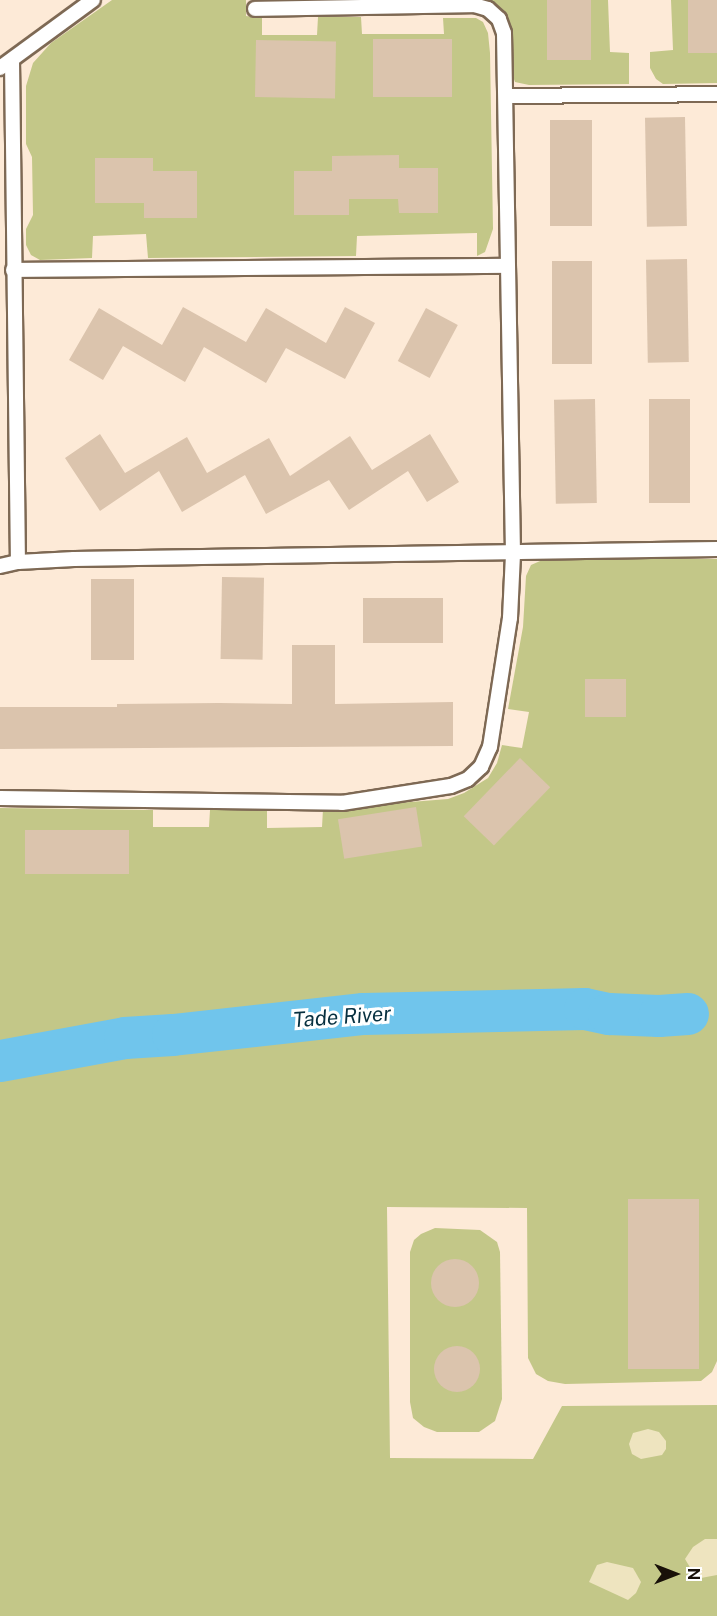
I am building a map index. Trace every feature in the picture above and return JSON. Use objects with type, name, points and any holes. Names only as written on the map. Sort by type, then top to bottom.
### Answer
[{"type":"lane","points":[[18,562],[13,270],[6,64],[93,0]]},
{"type":"lane","points":[[0,798],[342,803],[451,786],[468,779],[481,767],[490,747],[510,618],[513,554],[504,33],[499,19],[488,9],[474,5],[255,9]]},
{"type":"lane","points":[[506,96],[717,94]]},
{"type":"lane","points":[[13,270],[507,267]]},
{"type":"lane","points":[[0,566],[18,562],[717,549]]},
{"type":"green space","points":[[112,0],[246,0],[246,16],[262,18],[262,35],[317,35],[318,17],[361,17],[362,34],[444,34],[443,18],[476,18],[483,22],[488,33],[490,53],[493,229],[485,252],[477,256],[477,233],[357,236],[356,256],[148,258],[146,234],[93,236],[92,258],[40,260],[31,255],[26,245],[26,229],[33,215],[32,157],[26,144],[26,86],[33,63],[51,43]]},
{"type":"green space","points":[[489,0],[608,0],[610,52],[629,53],[629,84],[529,85],[515,82],[511,71],[509,24],[505,12]]},
{"type":"green space","points":[[671,0],[717,0],[717,83],[663,84],[656,79],[650,68],[650,52],[673,50]]},
{"type":"green space","points":[[547,558],[717,559],[717,1361],[712,1372],[701,1381],[565,1384],[548,1381],[536,1374],[528,1358],[527,1208],[387,1207],[390,1458],[533,1459],[562,1406],[717,1405],[717,1616],[0,1616],[0,808],[153,810],[153,827],[209,827],[210,810],[267,810],[267,828],[322,827],[323,809],[448,799],[464,793],[488,778],[497,763],[502,745],[522,748],[529,712],[508,709],[523,627],[526,576],[531,565]]},
{"type":"green space","points":[[435,1228],[480,1230],[497,1242],[500,1252],[502,1399],[495,1421],[479,1432],[437,1432],[424,1427],[413,1418],[410,1402],[410,1252],[414,1240]]},
{"type":"sand","points":[[648,1429],[659,1432],[666,1441],[666,1449],[662,1455],[641,1459],[632,1454],[629,1444],[633,1433]]},
{"type":"sand","points":[[705,1539],[717,1539],[717,1575],[701,1578],[691,1569],[685,1559],[693,1547]]},
{"type":"sand","points":[[607,1562],[633,1568],[641,1582],[636,1593],[628,1600],[589,1582],[597,1565]]},
{"type":"building","points":[[547,0],[591,0],[591,60],[547,60]]},
{"type":"building","points":[[688,0],[717,0],[717,53],[688,53]]},
{"type":"building","points":[[373,39],[452,39],[452,97],[373,97]]},
{"type":"building","points":[[256,40],[336,41],[335,98],[255,97]]},
{"type":"building","points":[[685,117],[687,226],[647,227],[645,118]]},
{"type":"building","points":[[550,120],[592,120],[592,226],[550,226]]},
{"type":"building","points":[[399,155],[399,168],[438,168],[438,213],[399,213],[398,199],[349,199],[349,215],[294,215],[294,171],[332,171],[332,156]]},
{"type":"building","points":[[95,158],[153,158],[153,171],[197,171],[197,218],[144,218],[144,203],[95,203]]},
{"type":"building","points":[[687,259],[689,362],[648,363],[646,260]]},
{"type":"building","points":[[552,261],[592,261],[592,364],[552,364]]},
{"type":"building","points":[[183,307],[246,342],[266,308],[326,343],[345,307],[375,323],[345,379],[286,348],[266,383],[204,347],[185,382],[123,346],[103,380],[69,360],[99,308],[162,345]]},
{"type":"building","points":[[426,308],[458,325],[430,378],[398,361]]},
{"type":"building","points":[[595,399],[597,503],[556,504],[554,400]]},
{"type":"building","points":[[649,399],[690,399],[690,503],[649,503]]},
{"type":"building","points":[[100,434],[125,473],[187,437],[207,473],[269,438],[290,476],[350,436],[372,470],[430,434],[459,482],[427,502],[408,471],[349,510],[329,480],[266,514],[245,475],[182,512],[159,471],[100,511],[65,458]]},
{"type":"building","points":[[222,577],[264,578],[263,660],[221,659]]},
{"type":"building","points":[[91,579],[134,579],[134,660],[91,660]]},
{"type":"building","points":[[363,598],[443,598],[443,643],[363,643]]},
{"type":"building","points":[[292,645],[335,645],[335,704],[453,702],[453,746],[0,749],[0,707],[292,704]]},
{"type":"building","points":[[585,679],[626,679],[626,717],[585,717]]},
{"type":"building","points":[[520,758],[550,787],[494,845],[464,816]]},
{"type":"building","points":[[416,807],[422,847],[344,859],[338,819]]},
{"type":"building","points":[[25,830],[129,830],[129,874],[25,874]]},
{"type":"building","points":[[628,1199],[699,1199],[699,1369],[628,1369]]},
{"type":"building","points":[[455,1259],[472,1266],[479,1283],[472,1300],[455,1307],[438,1300],[431,1283],[438,1266]]},
{"type":"building","points":[[457,1346],[473,1353],[480,1369],[473,1385],[457,1392],[441,1385],[434,1369],[441,1353]]},
{"type":"waterway","name":"Tade River","points":[[0,1061],[125,1038],[173,1035],[364,1014],[585,1009],[609,1014],[659,1016],[688,1014]]}]
